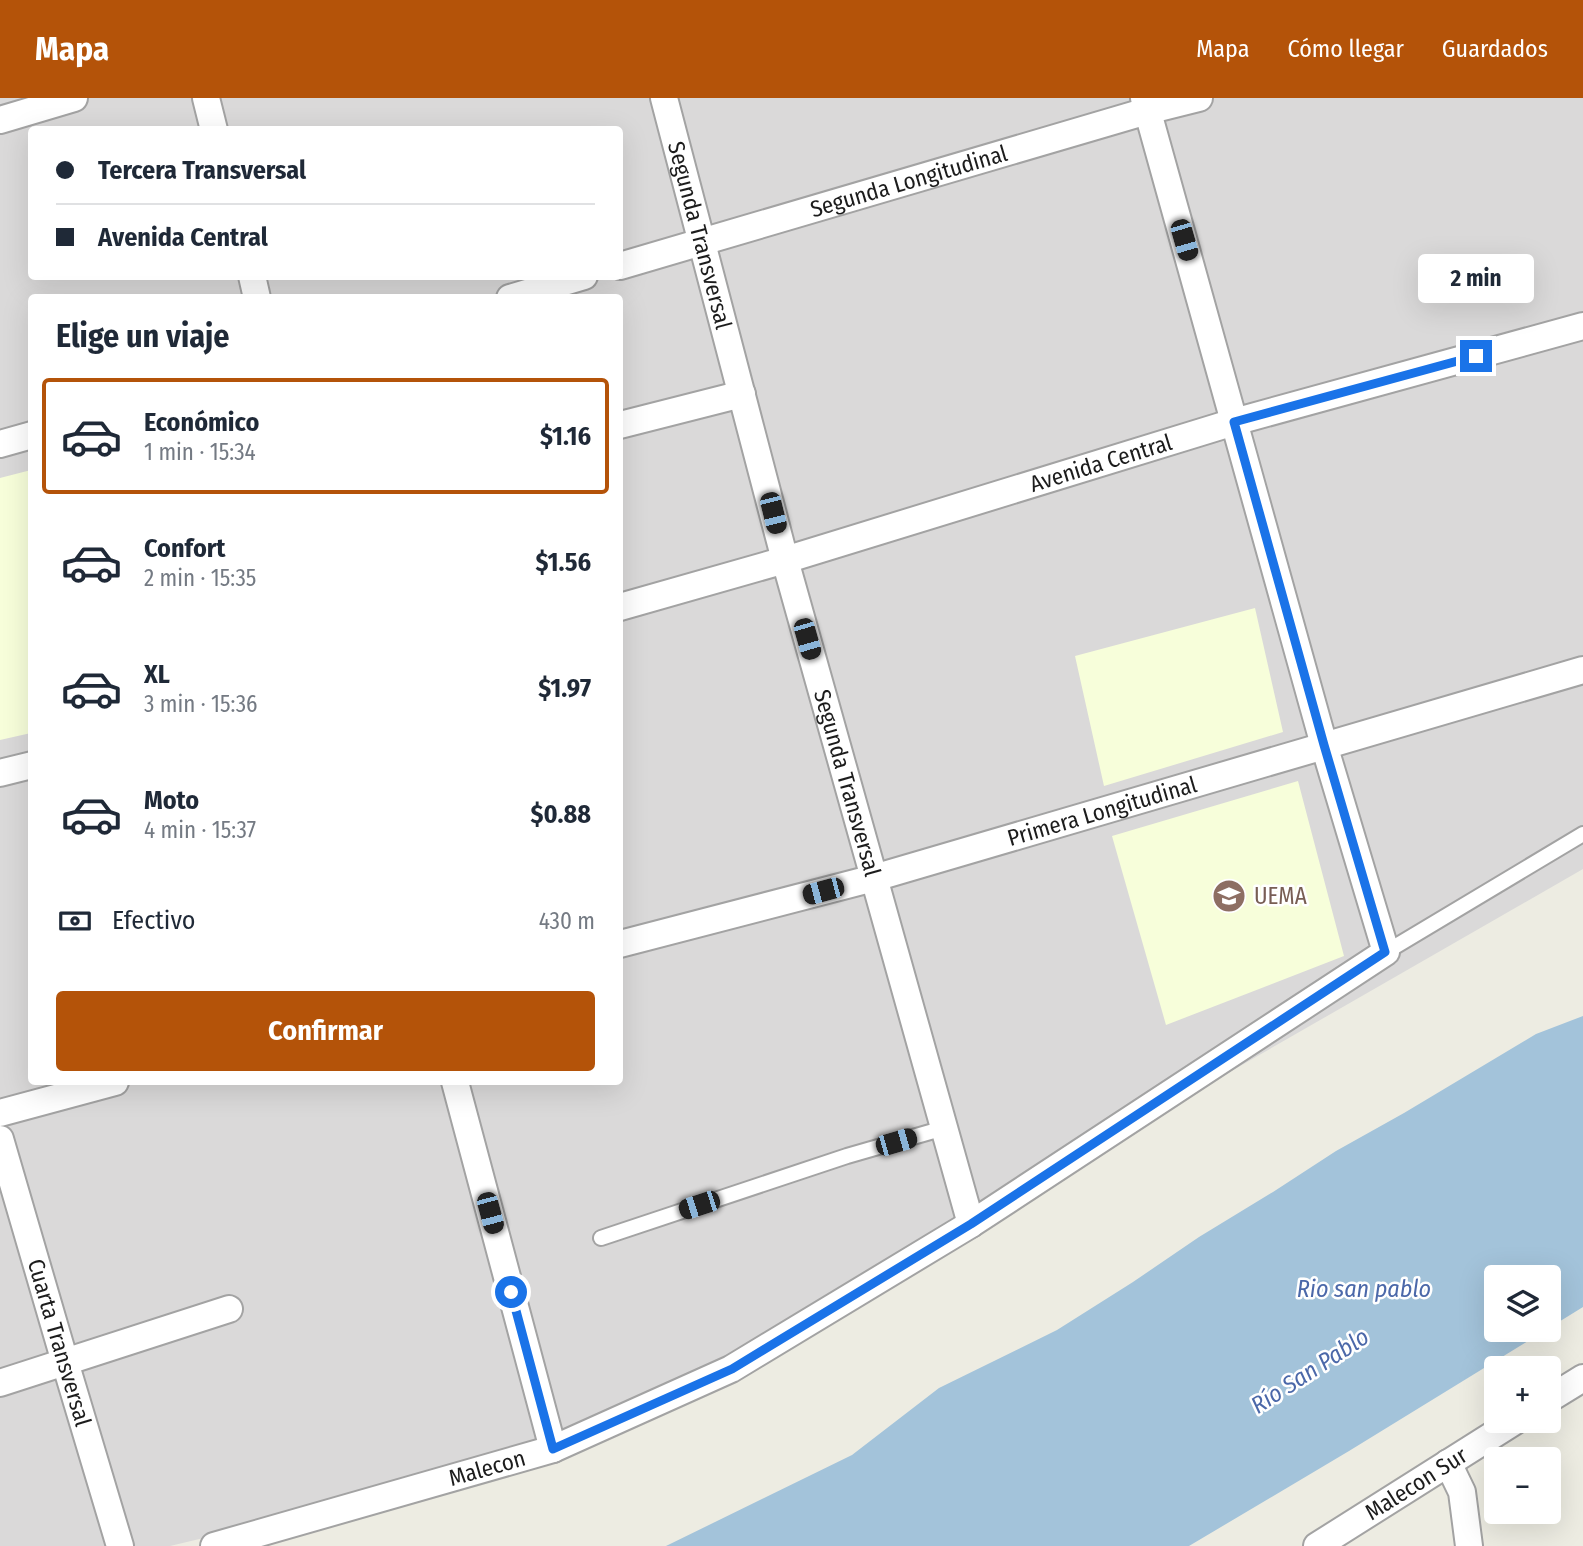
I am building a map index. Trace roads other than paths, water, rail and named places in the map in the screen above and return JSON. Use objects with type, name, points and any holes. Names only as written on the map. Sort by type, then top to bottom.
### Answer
[{"type":"street","points":[[0,120],[74,98]]},
{"type":"street","points":[[206,98],[213,126]]},
{"type":"street","name":"Segunda Transversal","points":[[664,98],[785,560],[971,1224]]},
{"type":"street","name":"Segunda Longitudinal","points":[[623,265],[702,243],[1145,104],[1199,98]]},
{"type":"street","points":[[1145,104],[1324,745],[1385,952]]},
{"type":"street","points":[[523,294],[571,280]]},
{"type":"street","name":"Avenida Central","points":[[623,606],[785,560],[1234,422],[1583,326]]},
{"type":"street","points":[[623,424],[742,394]]},
{"type":"street","points":[[0,444],[28,436]]},
{"type":"street","name":"Primera Longitudinal","points":[[623,943],[874,878],[1583,670]]},
{"type":"street","points":[[0,773],[28,766]]},
{"type":"street","name":"Malecon","points":[[214,1546],[553,1449],[732,1369],[971,1224],[1385,952]]},
{"type":"street","points":[[0,1114],[103,1085]]},
{"type":"street","points":[[456,1085],[553,1449]]},
{"type":"street","name":"Cuarta Transversal","points":[[0,1139],[120,1546]]},
{"type":"street","points":[[0,1382],[229,1309]]},
{"type":"street","points":[[1561,1392],[1583,1378]]},
{"type":"street","name":"Malecon Sur","points":[[1317,1546],[1496,1433]]},
{"type":"street","points":[[1448,1463],[1462,1492],[1469,1546]]},
{"type":"lane","points":[[1385,952],[1583,835]]},
{"type":"lane","points":[[601,1238],[847,1156],[944,1128]]},
{"type":"water","name":"Rio san pablo","points":[[1583,1016],[1583,1307],[1561,1321],[1561,1265],[1484,1265],[1484,1342],[1526,1342],[1504,1356],[1484,1356],[1484,1368],[1189,1546],[666,1546],[852,1455],[939,1388],[1057,1330],[1336,1151],[1536,1034]]},
{"type":"place","name":"UEMA","points":[[1229,896]]},
{"type":"water label","name":"Río San Pablo","points":[[1310,1371]]}]
